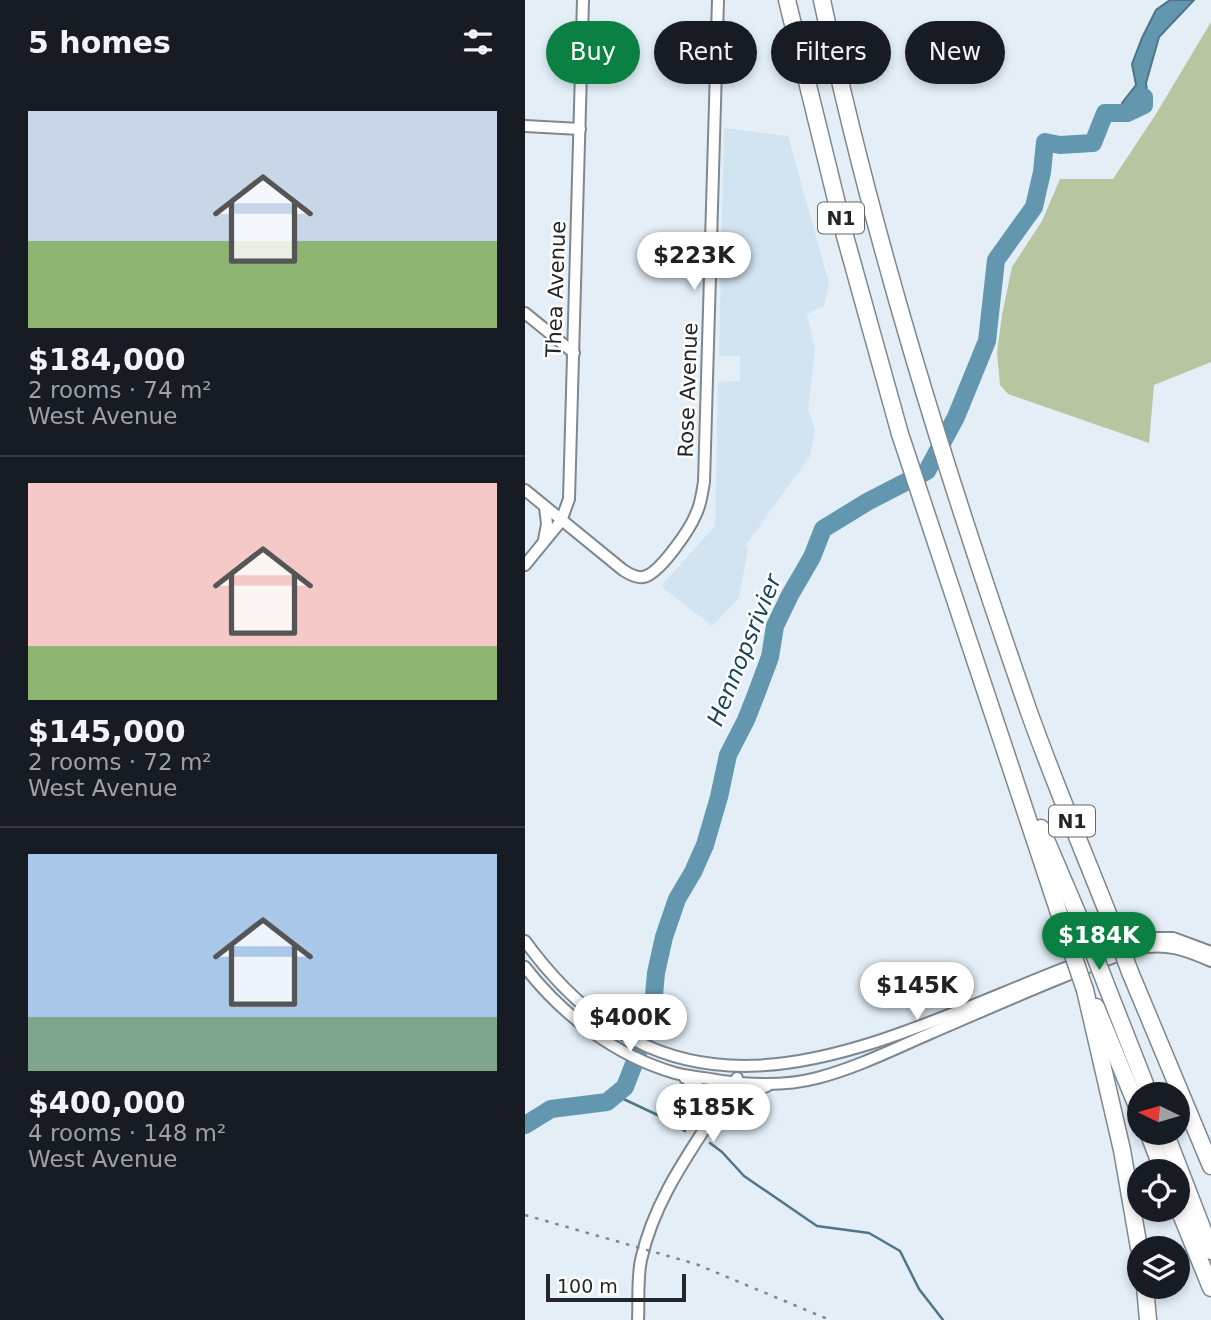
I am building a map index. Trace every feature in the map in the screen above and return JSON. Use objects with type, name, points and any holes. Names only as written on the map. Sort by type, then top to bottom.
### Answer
[{"type":"highway","name":"N1","points":[[787,0],[845,236],[899,434],[999,729],[1087,936],[1144,1082]]},
{"type":"highway","name":"N1","points":[[822,0],[878,227],[928,402],[1030,714],[1130,971],[1211,1167]]},
{"type":"highway","points":[[999,729],[1085,990],[1122,1150],[1137,1236]]},
{"type":"highway","points":[[1085,990],[1096,1008],[1127,1082]]},
{"type":"highway","points":[[1170,1145],[1211,1251]]},
{"type":"highway","points":[[1184,1222],[1211,1288]]},
{"type":"highway","points":[[1146,1299],[1148,1320]]},
{"type":"street","name":"Thea Avenue","points":[[525,565],[561,521],[567,508],[571,482],[583,0]]},
{"type":"street","name":"Rose Avenue","points":[[561,521],[629,574],[642,577],[651,574],[688,531],[699,507],[705,482],[718,0]]},
{"type":"street","points":[[525,126],[580,129]]},
{"type":"street","points":[[525,313],[574,352]]},
{"type":"street","points":[[525,490],[561,521]]},
{"type":"street","points":[[544,542],[547,524],[545,507]]},
{"type":"street","points":[[526,945],[560,985],[608,1025],[666,1054],[703,1064],[744,1067],[779,1066],[839,1054],[1148,938],[1173,939],[1211,952]]},
{"type":"street","points":[[676,1073],[735,1082],[777,1083],[817,1078],[851,1067],[988,1008],[1137,949],[1170,946],[1211,961]]},
{"type":"street","points":[[525,967],[567,1013],[603,1038],[700,1087],[708,1104],[690,1150],[657,1212],[645,1246],[641,1263],[638,1320]]},
{"type":"street","points":[[690,1150],[744,1067]]},
{"type":"street","points":[[710,1121],[738,1097],[777,1083]]},
{"type":"shaded area","points":[[724,128],[788,136],[829,283],[824,306],[807,314],[815,349],[808,409],[815,429],[810,456],[745,546],[748,549],[739,598],[712,626],[661,586],[715,526],[718,382],[740,381],[740,356],[719,356]]},
{"type":"green space","points":[[1211,22],[1211,362],[1154,385],[1149,443],[1008,394],[1000,385],[997,353],[1002,315],[1012,267],[1042,221],[1060,179],[1113,179]]},
{"type":"water","points":[[1170,0],[1194,0],[1159,37],[1146,83],[1149,107],[1131,115],[1122,103],[1136,85],[1132,64],[1156,10]]},
{"type":"waterway","name":"Hennopsrivier","points":[[525,1125],[551,1109],[607,1102],[625,1087],[652,1017],[656,973],[664,937],[677,899],[705,845],[728,755],[746,720],[770,657],[775,626],[812,557],[823,529],[867,502],[927,471],[956,417],[987,341],[996,260],[1034,207],[1045,142],[1060,145],[1093,143],[1105,113],[1127,113],[1144,105],[1144,97]]},
{"type":"waterway","points":[[615,1095],[685,1131]]},
{"type":"waterway","points":[[710,1143],[744,1176],[817,1226],[869,1233],[900,1251],[919,1289],[943,1320]]},
{"type":"railway","points":[[525,1215],[696,1264],[830,1320]]}]
